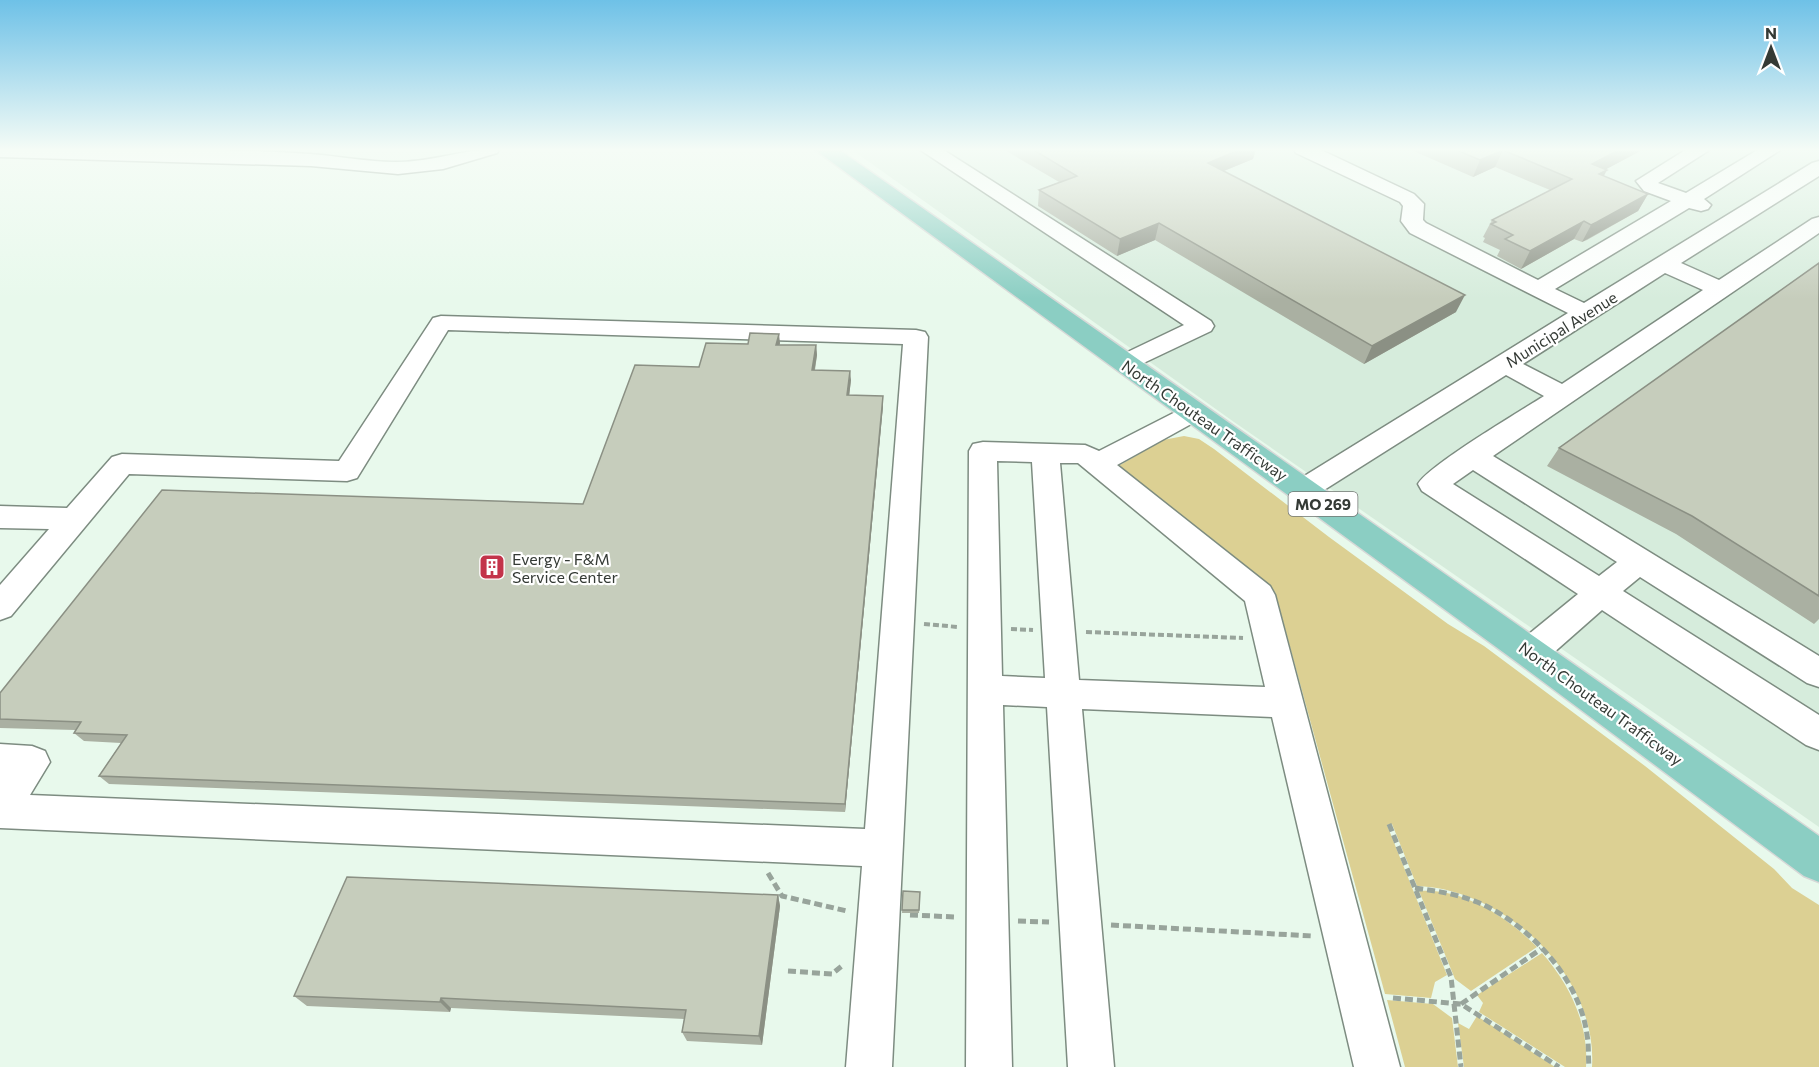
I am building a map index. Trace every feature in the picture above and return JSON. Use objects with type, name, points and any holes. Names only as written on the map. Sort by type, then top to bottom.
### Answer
[{"type":"main road","name":"North Chouteau Trafficway","points":[[894,199],[1531,652],[1819,861]]},
{"type":"street","points":[[1005,199],[1202,326],[1124,363]]},
{"type":"street","points":[[1408,199],[1414,204],[1412,221],[1418,228],[1585,313]]},
{"type":"street","points":[[1683,199],[1737,218]]},
{"type":"street","points":[[1537,290],[1693,199]]},
{"type":"street","name":"Municipal Avenue","points":[[1303,490],[1737,218],[1756,199]]},
{"type":"street","points":[[1819,223],[1432,484],[1819,734]]},
{"type":"street","points":[[1663,264],[1720,289]]},
{"type":"street","points":[[0,607],[122,464],[347,471],[441,323],[916,338],[868,1066]]},
{"type":"street","points":[[1505,364],[1562,395]]},
{"type":"street","points":[[1097,464],[1193,412]]},
{"type":"street","points":[[989,1067],[983,451],[1085,454],[1258,595],[1377,1067]]},
{"type":"street","points":[[1045,453],[1091,1067]]},
{"type":"street","points":[[1471,456],[1819,673]]},
{"type":"street","points":[[0,517],[75,519]]},
{"type":"street","points":[[1531,652],[1638,561]]},
{"type":"street","points":[[985,690],[1286,703]]},
{"type":"street","points":[[0,760],[32,762],[0,806]]},
{"type":"street","points":[[0,811],[883,848]]},
{"type":"path","points":[[1389,824],[1450,977],[1461,1067]]},
{"type":"path","points":[[749,842],[782,896],[816,906],[879,916]]},
{"type":"path","points":[[1415,888],[1445,891],[1480,904],[1515,925],[1541,949],[1562,976],[1581,1012],[1588,1037],[1589,1067]]},
{"type":"path","points":[[1461,1004],[1541,949]]},
{"type":"path","points":[[1386,998],[1461,1004],[1559,1067]]},
{"type":"shaded area","points":[[921,199],[1819,199],[1819,827],[1234,422]]},
{"type":"shaded area","points":[[1184,436],[1199,439],[1214,449],[1448,624],[1484,646],[1645,766],[1774,869],[1792,888],[1819,905],[1819,1067],[1592,1067],[1590,1033],[1580,1001],[1562,971],[1540,944],[1513,921],[1482,903],[1450,891],[1417,886],[1392,824],[1387,825],[1447,975],[1435,982],[1431,998],[1385,994],[1275,592],[1115,468],[1163,440]]},
{"type":"shaded area","points":[[1419,891],[1435,891],[1468,899],[1499,915],[1537,947],[1471,991],[1455,979]]},
{"type":"shaded area","points":[[1542,953],[1561,978],[1576,1006],[1584,1036],[1586,1067],[1565,1067],[1479,1012],[1483,1003],[1477,995]]},
{"type":"shaded area","points":[[1387,1000],[1433,1004],[1452,1018],[1458,1067],[1405,1067]]},
{"type":"shaded area","points":[[1477,1016],[1555,1067],[1464,1067],[1458,1023],[1469,1029]]},
{"type":"building","points":[[1054,199],[1278,199],[1465,295],[1372,346],[1159,223],[1120,239]]},
{"type":"building","points":[[1533,199],[1639,199],[1591,225],[1584,221],[1530,251],[1505,239],[1513,235],[1491,224],[1496,222],[1492,220]]},
{"type":"building","points":[[1819,263],[1819,596],[1692,516],[1559,448]]},
{"type":"building","name":"Evergy - F&M Service Center","points":[[750,333],[779,334],[776,345],[816,345],[812,370],[850,371],[847,395],[883,396],[845,804],[99,776],[127,735],[74,733],[81,722],[0,719],[0,693],[162,490],[583,504],[635,365],[699,367],[706,343],[748,344]]},
{"type":"building","points":[[347,877],[778,895],[759,1036],[682,1032],[686,1010],[441,998],[440,1002],[294,996]]},
{"type":"building","points":[[903,891],[920,892],[919,910],[902,910]]},
{"type":"place","name":"Evergy - F&M Service Center","points":[[492,567]]}]
